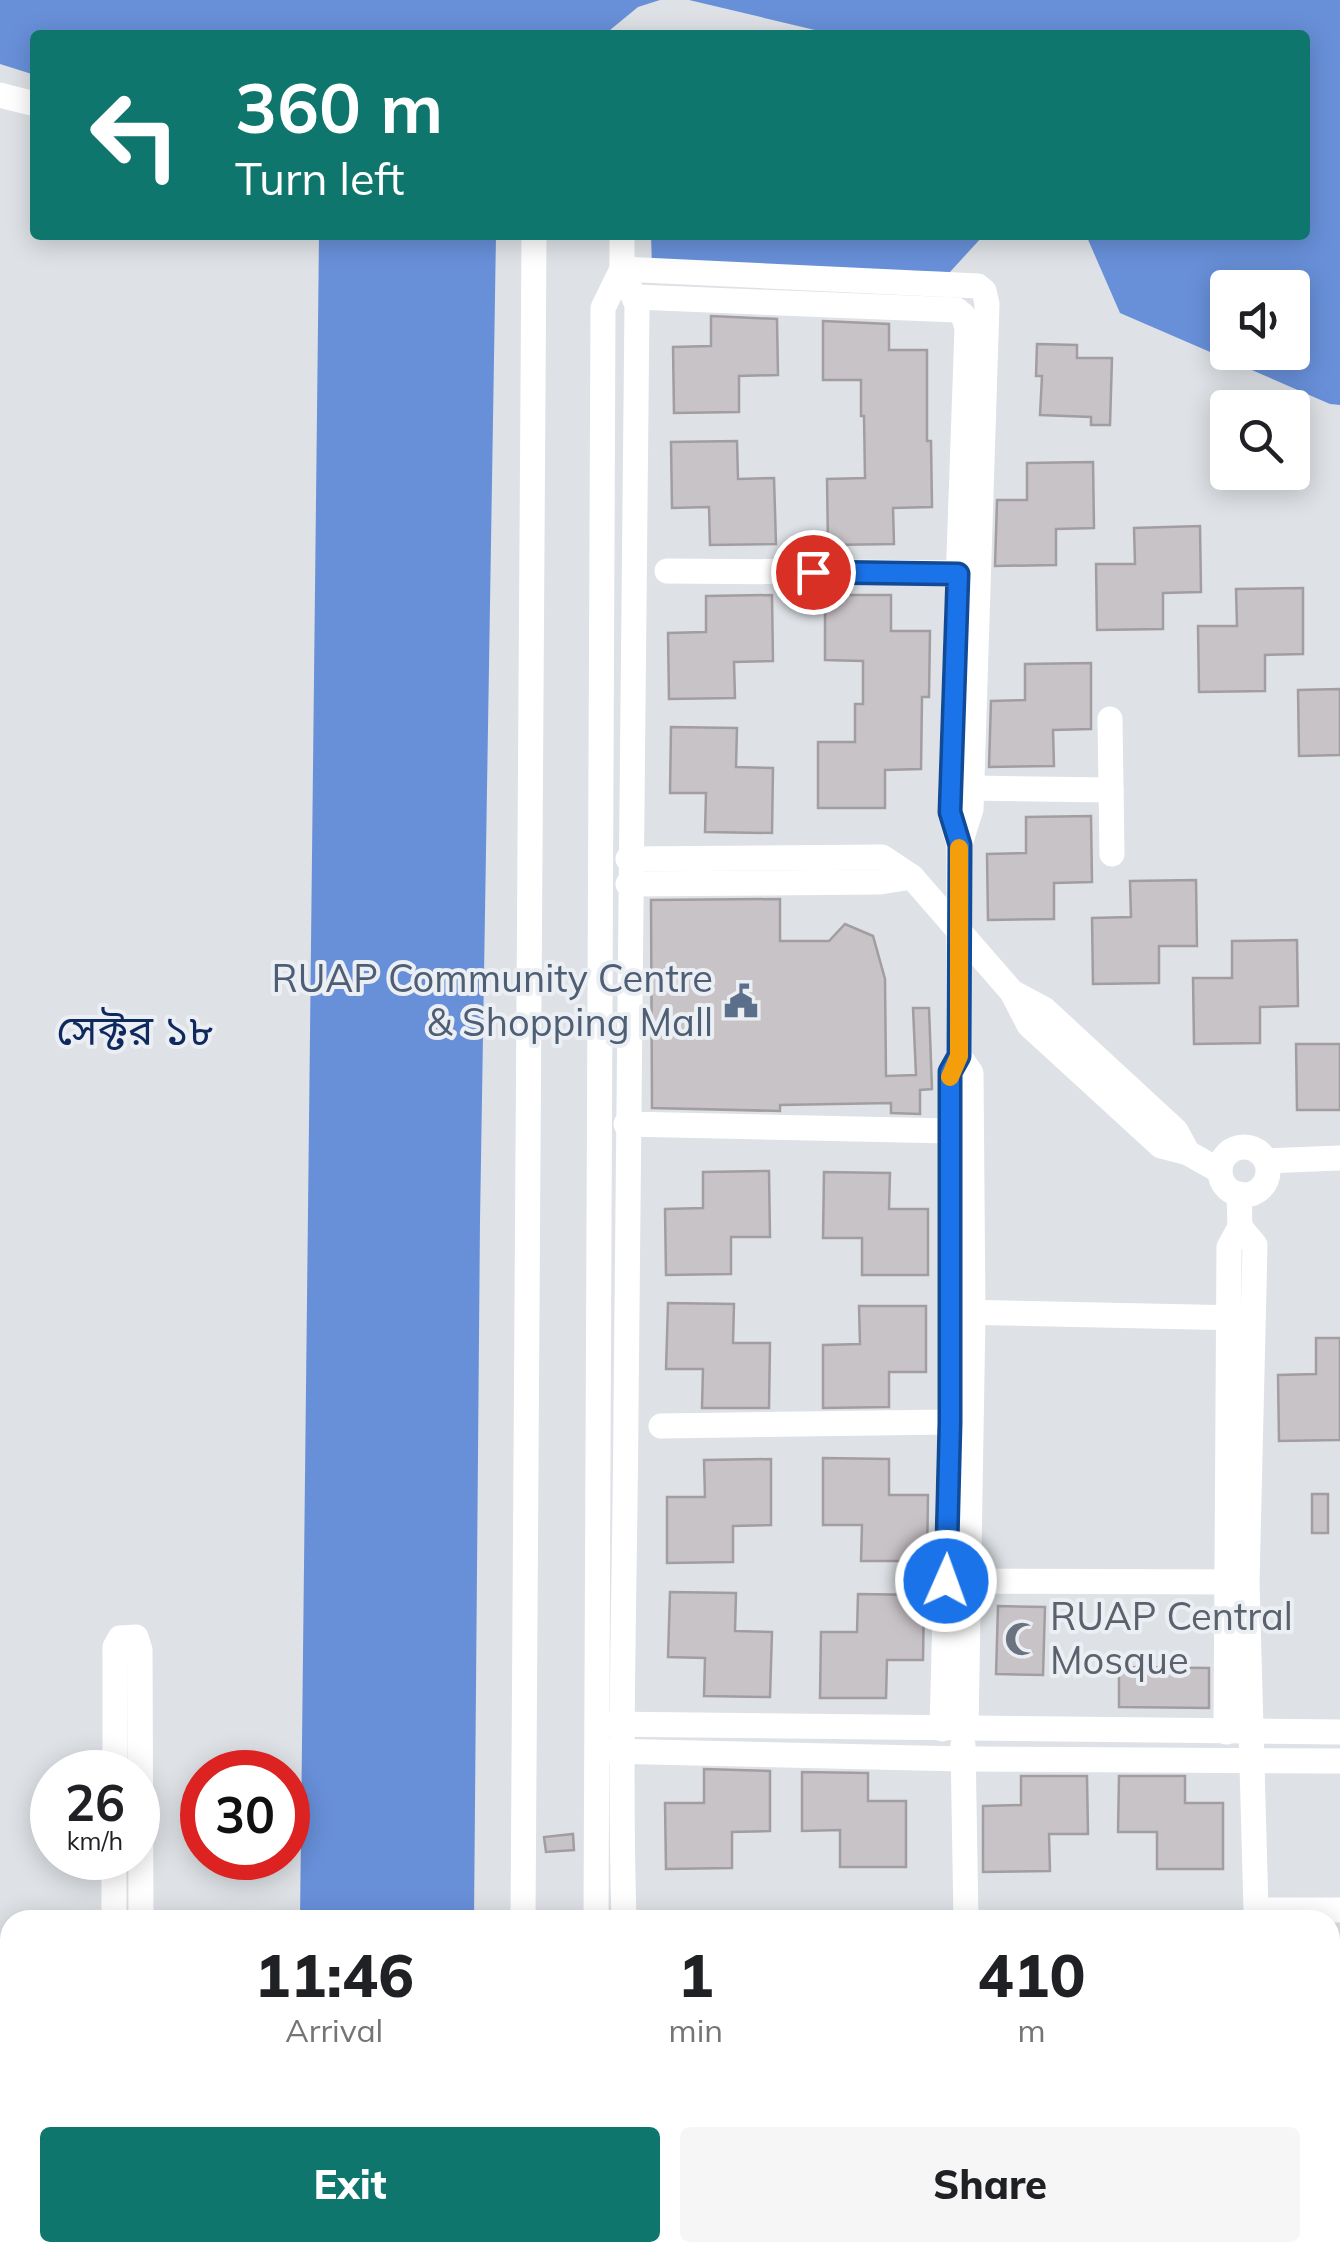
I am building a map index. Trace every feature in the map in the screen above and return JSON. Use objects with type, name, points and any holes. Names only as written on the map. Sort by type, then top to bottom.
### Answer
[{"type":"street","points":[[0,95],[30,103]]},
{"type":"street","points":[[523,1910],[534,240]]},
{"type":"street","points":[[608,1724],[625,1632],[635,297],[622,269],[622,240]]},
{"type":"street","points":[[622,269],[978,286],[984,291],[988,304],[950,812],[960,845]]},
{"type":"street","points":[[597,1910],[608,1751],[598,1130],[602,308],[622,269]]},
{"type":"street","points":[[635,297],[957,310],[963,315],[966,328],[972,788],[971,809],[960,845],[959,1056],[950,1072],[950,1422],[966,1910]]},
{"type":"street","points":[[667,571],[968,574]]},
{"type":"street","points":[[1110,719],[1112,854]]},
{"type":"street","points":[[972,788],[1110,790]]},
{"type":"street","points":[[628,872],[882,858],[912,877],[1012,992],[1029,1025],[1131,1120],[1161,1146],[1188,1153],[1220,1171]]},
{"type":"street","points":[[957,1581],[973,1314],[970,1073],[959,1056]]},
{"type":"street","points":[[598,1130],[950,1139]]},
{"type":"street","points":[[1239,1147],[1255,1149],[1266,1162],[1268,1176],[1260,1188],[1248,1195],[1225,1186],[1220,1171],[1225,1156],[1239,1147]]},
{"type":"street","points":[[1266,1162],[1338,1157]]},
{"type":"street","points":[[1239,1194],[1240,1227],[1229,1247],[1238,1732],[1250,1762],[1256,1910],[1340,1910]]},
{"type":"street","points":[[1236,1582],[1255,1245],[1240,1227]]},
{"type":"street","points":[[951,1312],[1253,1318]]},
{"type":"street","points":[[661,1426],[950,1422]]},
{"type":"street","points":[[957,1581],[1236,1582]]},
{"type":"street","points":[[114,1750],[115,1647],[120,1638],[136,1638],[140,1650],[140,1750]]},
{"type":"street","points":[[608,1724],[1340,1732]]},
{"type":"street","points":[[608,1751],[963,1760],[1340,1761]]},
{"type":"street","points":[[608,1751],[623,1910]]},
{"type":"street","points":[[114,1880],[114,1910]]},
{"type":"street","points":[[141,1880],[141,1910]]},
{"type":"water","points":[[0,0],[660,0],[638,7],[610,30],[30,30],[30,73],[0,64]]},
{"type":"water","points":[[689,0],[1340,0],[1340,405],[1252,370],[1310,370],[1310,270],[1210,270],[1210,352],[1120,313],[1088,240],[1310,240],[1310,30],[815,30]]},
{"type":"water","points":[[319,240],[496,240],[480,1221],[474,1910],[300,1910],[300,1880],[310,1880],[310,1750],[302,1750]]},
{"type":"water","points":[[651,240],[979,240],[950,272],[652,267]]},
{"type":"building","points":[[711,316],[777,319],[778,375],[739,376],[739,412],[674,413],[673,347],[711,346]]},
{"type":"building","points":[[823,321],[889,324],[889,350],[927,350],[932,507],[893,508],[894,544],[828,545],[827,479],[865,478],[864,416],[861,380],[823,380]]},
{"type":"building","points":[[1037,344],[1077,345],[1077,358],[1112,358],[1110,425],[1091,425],[1091,417],[1040,415],[1042,376],[1036,376]]},
{"type":"building","points":[[737,441],[738,479],[774,478],[776,544],[710,545],[709,507],[672,508],[671,442]]},
{"type":"building","points":[[1093,462],[1094,528],[1056,529],[1056,565],[995,566],[997,500],[1027,500],[1027,463]]},
{"type":"building","points":[[1200,526],[1201,592],[1163,593],[1163,629],[1097,630],[1096,564],[1135,564],[1134,528]]},
{"type":"building","points":[[1303,588],[1303,654],[1265,655],[1265,691],[1199,692],[1198,626],[1237,626],[1236,589]]},
{"type":"building","points":[[772,595],[773,661],[734,662],[735,698],[669,699],[668,633],[706,632],[706,596]]},
{"type":"building","points":[[825,595],[891,595],[891,631],[930,631],[929,697],[922,697],[921,769],[885,770],[885,808],[818,808],[818,742],[855,742],[855,704],[863,704],[863,661],[825,660]]},
{"type":"building","points":[[1091,663],[1091,729],[1053,730],[1054,766],[989,767],[991,701],[1025,700],[1025,664]]},
{"type":"building","points":[[1340,689],[1340,755],[1299,756],[1298,690]]},
{"type":"building","points":[[671,727],[737,728],[736,767],[773,768],[772,833],[705,832],[706,793],[670,793]]},
{"type":"building","points":[[1091,816],[1092,882],[1054,883],[1054,919],[988,920],[987,854],[1026,853],[1026,817]]},
{"type":"building","points":[[1196,880],[1197,946],[1159,946],[1159,983],[1093,984],[1092,918],[1131,917],[1130,881]]},
{"type":"building","points":[[780,899],[780,941],[829,941],[845,924],[873,936],[885,979],[886,1076],[916,1075],[913,1008],[929,1008],[932,1089],[920,1090],[920,1114],[891,1113],[891,1103],[780,1105],[780,1111],[652,1108],[651,900]]},
{"type":"building","points":[[1297,940],[1298,1006],[1260,1007],[1260,1043],[1194,1044],[1193,978],[1232,978],[1232,941]]},
{"type":"building","points":[[1296,1044],[1340,1044],[1340,1110],[1297,1110]]},
{"type":"building","points":[[769,1171],[770,1237],[731,1237],[731,1274],[666,1275],[665,1209],[703,1208],[703,1172]]},
{"type":"building","points":[[824,1172],[890,1173],[889,1209],[928,1209],[928,1275],[862,1275],[862,1238],[823,1238]]},
{"type":"building","points":[[668,1303],[734,1304],[733,1343],[770,1343],[769,1408],[702,1408],[703,1369],[666,1369]]},
{"type":"building","points":[[859,1306],[926,1306],[926,1372],[889,1372],[889,1407],[823,1408],[823,1345],[860,1344]]},
{"type":"building","points":[[1316,1338],[1340,1338],[1340,1440],[1279,1441],[1278,1375],[1316,1374]]},
{"type":"building","points":[[823,1458],[889,1459],[889,1495],[928,1495],[927,1561],[861,1561],[862,1525],[823,1525]]},
{"type":"building","points":[[771,1459],[771,1525],[733,1526],[733,1562],[667,1563],[667,1497],[705,1497],[704,1460]]},
{"type":"building","points":[[1312,1494],[1328,1494],[1328,1533],[1312,1533]]},
{"type":"building","points":[[670,1592],[736,1593],[735,1631],[772,1632],[770,1697],[704,1696],[705,1658],[668,1657]]},
{"type":"building","points":[[858,1594],[924,1595],[923,1660],[887,1660],[886,1698],[820,1698],[821,1632],[857,1632]]},
{"type":"building","name":"RUAP Central Mosque","points":[[998,1606],[1045,1607],[1043,1675],[996,1674]]},
{"type":"building","points":[[1119,1667],[1209,1668],[1209,1708],[1119,1707]]},
{"type":"building","points":[[704,1769],[770,1771],[770,1831],[732,1832],[732,1868],[666,1869],[665,1803],[704,1803]]},
{"type":"building","points":[[802,1772],[868,1773],[868,1801],[906,1801],[906,1867],[840,1867],[840,1830],[802,1831]]},
{"type":"building","points":[[1021,1776],[1087,1776],[1088,1834],[1049,1834],[1050,1871],[983,1872],[983,1806],[1021,1805]]},
{"type":"building","points":[[1119,1776],[1185,1776],[1185,1803],[1223,1803],[1223,1869],[1157,1869],[1157,1832],[1118,1832]]},
{"type":"building","points":[[573,1834],[574,1850],[546,1852],[544,1837]]},
{"type":"slow traffic","points":[[950,1077],[959,1056],[959,848]]},
{"type":"place","name":"RUAP Community Centre & Shopping Mall","points":[[741,1001]]},
{"type":"place","name":"RUAP Central Mosque","points":[[1022,1639]]},
{"type":"district","name":"সেক্টর ১৮","points":[[135,1030]]},
{"type":"route","points":[[813,572],[958,574],[950,812],[960,845],[959,1056],[950,1072],[946,1581]]}]
